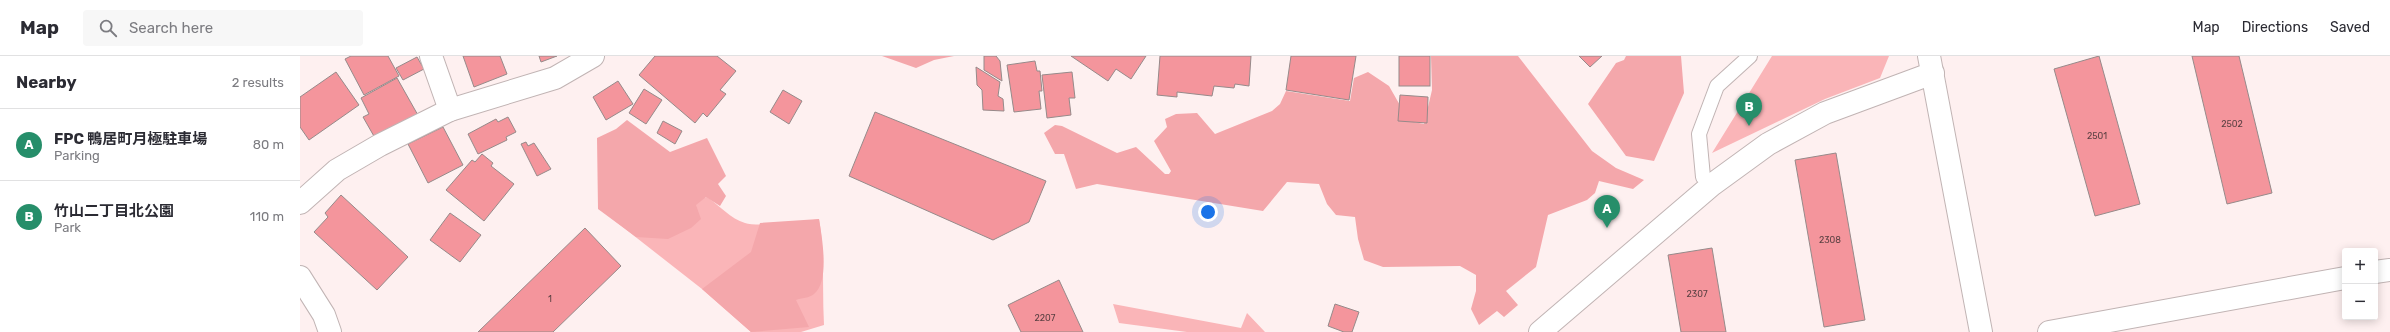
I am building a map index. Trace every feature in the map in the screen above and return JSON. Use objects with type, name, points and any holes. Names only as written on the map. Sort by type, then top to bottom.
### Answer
[{"type":"street","points":[[430,56],[450,110]]},
{"type":"street","points":[[300,203],[337,170],[380,145],[450,110],[555,78],[593,56]]},
{"type":"street","points":[[1540,332],[1714,184],[1768,144],[1826,113],[1931,64],[1981,332]]},
{"type":"street","points":[[2378,272],[2390,270]]},
{"type":"street","points":[[300,277],[324,315],[330,332]]},
{"type":"street","points":[[2049,332],[2342,279]]},
{"type":"lane","points":[[1714,184],[1703,177],[1699,134],[1717,86],[1750,56]]},
{"type":"shaded area","points":[[882,56],[954,56],[934,60],[916,68]]},
{"type":"shaded area","points":[[1431,56],[1518,56],[1592,151],[1616,168],[1644,180],[1633,189],[1599,181],[1595,193],[1587,200],[1548,215],[1536,267],[1506,291],[1518,305],[1504,317],[1497,311],[1479,325],[1471,309],[1476,291],[1476,275],[1460,266],[1383,267],[1364,260],[1358,239],[1355,217],[1336,215],[1327,204],[1319,184],[1287,182],[1263,211],[1097,184],[1076,189],[1064,154],[1055,154],[1044,133],[1055,125],[1062,126],[1117,153],[1136,147],[1165,174],[1169,174],[1171,171],[1154,141],[1167,127],[1165,119],[1176,114],[1197,113],[1215,134],[1272,111],[1280,104],[1286,91],[1350,101],[1354,78],[1368,72],[1389,86],[1409,121],[1424,124],[1432,90]]},
{"type":"shaded area","points":[[1626,56],[1681,56],[1684,93],[1654,161],[1626,156],[1588,104],[1616,63],[1624,60]]},
{"type":"shaded area","points":[[1772,56],[1889,56],[1880,78],[1825,99],[1712,153]]},
{"type":"shaded area","points":[[627,120],[670,152],[707,138],[726,176],[718,184],[726,196],[720,206],[706,197],[696,205],[701,219],[691,228],[668,239],[636,237],[598,209],[597,138],[616,129]]},
{"type":"shaded area","points":[[707,197],[730,215],[745,223],[793,223],[819,219],[823,258],[824,325],[801,332],[751,332],[702,289],[610,217]]},
{"type":"shaded area","points":[[819,219],[824,259],[822,280],[819,288],[814,294],[796,300],[809,327],[751,332],[702,289],[751,252],[760,223]]},
{"type":"shaded area","points":[[1113,304],[1241,328],[1247,313],[1265,332],[1187,332],[1119,323]]},
{"type":"building","points":[[351,56],[388,56],[399,76],[364,95],[345,59]]},
{"type":"building","points":[[463,56],[500,56],[507,74],[474,87]]},
{"type":"building","points":[[539,56],[557,56],[541,62]]},
{"type":"building","points":[[655,56],[717,56],[736,71],[720,90],[726,94],[707,117],[703,113],[695,123],[639,75]]},
{"type":"building","points":[[984,56],[996,56],[1000,61],[1002,81],[984,70]]},
{"type":"building","points":[[1071,56],[1146,56],[1131,79],[1116,69],[1108,81]]},
{"type":"building","points":[[1160,56],[1251,56],[1249,86],[1235,84],[1234,88],[1214,86],[1212,96],[1177,92],[1177,97],[1157,95]]},
{"type":"building","points":[[1291,56],[1356,56],[1349,100],[1286,90]]},
{"type":"building","points":[[1399,56],[1430,56],[1430,86],[1399,86]]},
{"type":"building","points":[[1579,56],[1602,56],[1590,67]]},
{"type":"building","points":[[2099,56],[2140,204],[2095,216],[2054,69]]},
{"type":"building","points":[[2192,56],[2239,56],[2272,193],[2227,204]]},
{"type":"building","points":[[417,57],[424,69],[403,80],[396,68]]},
{"type":"building","points":[[1035,61],[1037,71],[1040,71],[1042,91],[1039,91],[1041,109],[1014,112],[1007,65]]},
{"type":"building","points":[[976,67],[1000,82],[998,96],[1003,99],[1004,111],[983,110],[982,90],[977,85]]},
{"type":"building","points":[[336,72],[359,105],[309,140],[300,127],[300,97]]},
{"type":"building","points":[[1072,72],[1075,98],[1069,98],[1071,115],[1047,118],[1042,75]]},
{"type":"building","points":[[397,78],[419,117],[375,138],[363,117],[369,114],[361,98]]},
{"type":"building","points":[[618,81],[633,104],[606,120],[593,97]]},
{"type":"building","points":[[644,89],[662,100],[646,124],[629,113]]},
{"type":"building","points":[[783,90],[802,101],[789,124],[770,112]]},
{"type":"building","points":[[1400,95],[1428,97],[1427,123],[1398,121]]},
{"type":"building","points":[[875,112],[1046,181],[1029,222],[993,240],[849,176]]},
{"type":"building","points":[[508,117],[516,132],[506,137],[507,140],[478,154],[468,134],[496,119],[498,122]]},
{"type":"building","points":[[663,121],[682,131],[675,144],[657,133]]},
{"type":"building","points":[[443,127],[463,165],[428,183],[408,144]]},
{"type":"building","points":[[526,142],[528,146],[534,143],[551,169],[537,176],[521,144]]},
{"type":"building","points":[[1836,153],[1865,320],[1824,327],[1795,160]]},
{"type":"building","points":[[482,154],[493,163],[491,166],[514,184],[484,221],[446,190],[472,160],[475,162]]},
{"type":"building","points":[[341,195],[408,257],[377,290],[314,232],[328,217],[325,213]]},
{"type":"building","points":[[450,213],[481,235],[460,262],[430,240]]},
{"type":"building","points":[[585,228],[621,266],[553,332],[478,332]]},
{"type":"building","points":[[1712,248],[1726,332],[1681,332],[1668,255]]},
{"type":"building","points":[[1059,280],[1083,332],[1021,332],[1008,305]]},
{"type":"building","points":[[1335,304],[1359,312],[1352,332],[1344,332],[1328,326]]},
{"type":"place","name":"竹山二丁目北公園","points":[[1749,126]]},
{"type":"place","name":"FPC 鴨居町月極駐車場","points":[[1607,228]]}]
